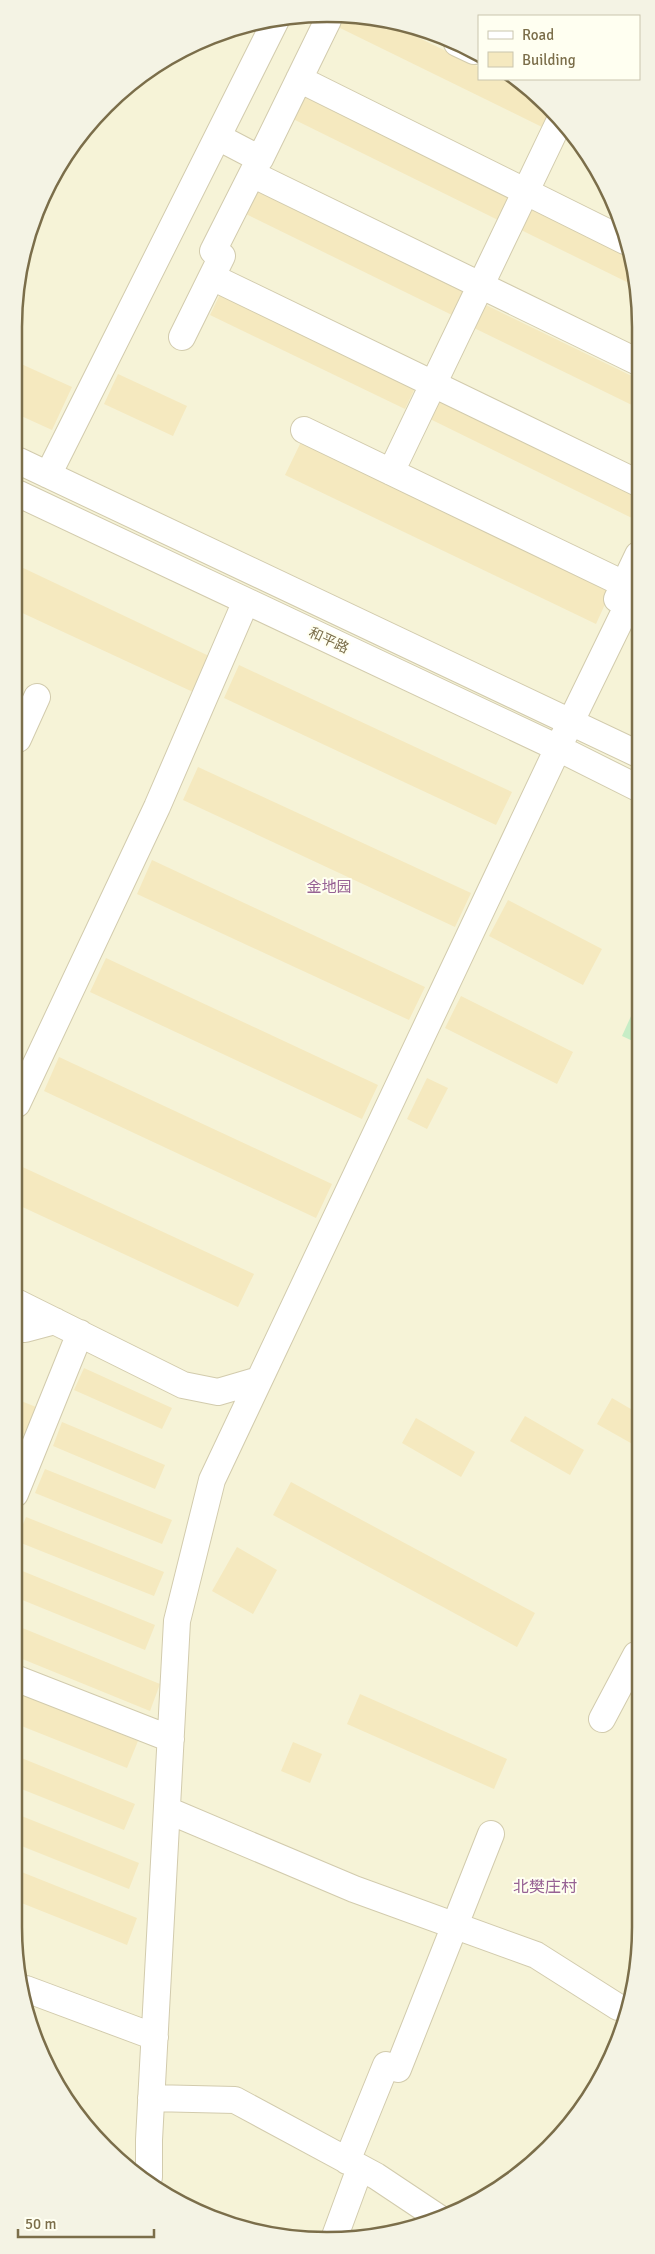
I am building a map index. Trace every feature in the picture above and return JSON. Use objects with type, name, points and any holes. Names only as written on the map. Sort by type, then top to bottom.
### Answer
[{"type":"street","points":[[182,337],[222,256],[213,251],[327,22]]},
{"type":"street","points":[[48,475],[272,27]]},
{"type":"street","points":[[299,79],[619,238]]},
{"type":"street","points":[[391,472],[557,126]]},
{"type":"street","points":[[218,137],[256,167],[481,286],[632,359]]},
{"type":"street","points":[[212,277],[632,480]]},
{"type":"street","points":[[304,430],[631,584]]},
{"type":"street","points":[[23,463],[632,751]]},
{"type":"street","name":"和平路","points":[[23,496],[558,748],[632,785]]},
{"type":"street","points":[[600,633],[631,584]]},
{"type":"street","points":[[149,2173],[151,2098],[177,1621],[212,1480],[571,721],[631,584]]},
{"type":"street","points":[[23,1091],[158,807],[246,601]]},
{"type":"street","points":[[23,728],[37,697]]},
{"type":"street","points":[[23,1305],[183,1385],[218,1392],[259,1380]]},
{"type":"street","points":[[23,1329],[55,1321]]},
{"type":"street","points":[[23,1474],[80,1334]]},
{"type":"street","points":[[602,1718],[632,1667]]},
{"type":"street","points":[[23,1681],[171,1739]]},
{"type":"street","points":[[167,1810],[354,1889],[536,1955],[618,2007]]},
{"type":"street","points":[[336,2232],[354,2164],[386,2066],[398,2069],[491,1834]]},
{"type":"street","points":[[29,1990],[155,2037]]},
{"type":"street","points":[[151,2098],[235,2100],[354,2164],[429,2214]]},
{"type":"shaded area","points":[[328,22],[387,28],[426,39],[478,62],[478,80],[505,80],[529,98],[557,126],[581,158],[601,193],[616,229],[627,268],[630,288],[632,308],[632,1946],[627,1986],[616,2025],[592,2079],[557,2128],[529,2156],[480,2191],[426,2215],[387,2226],[328,2232],[268,2226],[229,2215],[175,2191],[126,2156],[98,2128],[63,2079],[39,2025],[28,1986],[23,1946],[23,308],[28,268],[46,211],[63,175],[74,158],[98,126],[126,98],[158,74],[175,63],[211,46],[268,28]]},
{"type":"green space","points":[[632,1014],[632,1041],[622,1036]]},
{"type":"building","points":[[338,23],[367,25],[406,33],[478,67],[478,80],[504,80],[529,98],[549,118],[544,128],[336,26]]},
{"type":"building","points":[[302,95],[510,197],[498,220],[291,118]]},
{"type":"building","points":[[258,191],[465,292],[454,316],[246,214]]},
{"type":"building","points":[[532,207],[622,251],[629,283],[521,230]]},
{"type":"building","points":[[221,292],[416,386],[405,409],[210,315]]},
{"type":"building","points":[[484,304],[632,376],[632,405],[472,327]]},
{"type":"building","points":[[23,365],[72,387],[52,430],[23,417]]},
{"type":"building","points":[[118,374],[187,406],[173,436],[104,404]]},
{"type":"building","points":[[441,396],[632,489],[632,518],[430,419]]},
{"type":"building","points":[[301,442],[611,591],[596,624],[285,475]]},
{"type":"building","points":[[23,568],[209,656],[193,692],[23,613]]},
{"type":"building","points":[[239,665],[512,792],[496,825],[224,698]]},
{"type":"building","points":[[198,767],[471,893],[455,927],[183,800]]},
{"type":"building","points":[[152,860],[425,987],[409,1020],[137,894]]},
{"type":"building","points":[[508,900],[602,949],[583,985],[489,936]]},
{"type":"building","points":[[106,958],[378,1085],[362,1119],[90,992]]},
{"type":"building","points":[[461,996],[573,1052],[557,1084],[445,1028]]},
{"type":"building","points":[[59,1057],[332,1184],[316,1218],[44,1091]]},
{"type":"building","points":[[427,1078],[448,1088],[427,1129],[407,1119]]},
{"type":"building","points":[[23,1167],[254,1274],[238,1307],[23,1207]]},
{"type":"building","points":[[84,1368],[172,1408],[162,1429],[74,1390]]},
{"type":"building","points":[[612,1398],[632,1410],[632,1444],[597,1424]]},
{"type":"building","points":[[23,1402],[36,1407],[25,1435],[23,1434]]},
{"type":"building","points":[[525,1416],[584,1450],[570,1475],[510,1441]]},
{"type":"building","points":[[416,1418],[475,1452],[461,1477],[402,1443]]},
{"type":"building","points":[[62,1422],[165,1465],[155,1489],[53,1446]]},
{"type":"building","points":[[45,1469],[172,1520],[162,1544],[35,1493]]},
{"type":"building","points":[[291,1482],[535,1613],[517,1647],[273,1515]]},
{"type":"building","points":[[26,1517],[164,1572],[154,1596],[23,1544],[23,1524]]},
{"type":"building","points":[[237,1547],[277,1570],[253,1614],[212,1591]]},
{"type":"building","points":[[23,1571],[155,1625],[145,1650],[23,1600]]},
{"type":"building","points":[[23,1628],[160,1684],[150,1711],[23,1659]]},
{"type":"building","points":[[23,1694],[138,1741],[127,1768],[23,1727]]},
{"type":"building","points":[[360,1694],[507,1759],[494,1789],[347,1724]]},
{"type":"building","points":[[293,1742],[322,1754],[310,1783],[281,1771]]},
{"type":"building","points":[[23,1759],[135,1804],[124,1830],[23,1790]]},
{"type":"building","points":[[23,1817],[139,1863],[129,1889],[23,1847]]},
{"type":"building","points":[[23,1873],[137,1918],[127,1945],[23,1904]]},
{"type":"district","name":"金地园","points":[[329,887]]},
{"type":"district","name":"北樊庄村","points":[[545,1886]]}]
